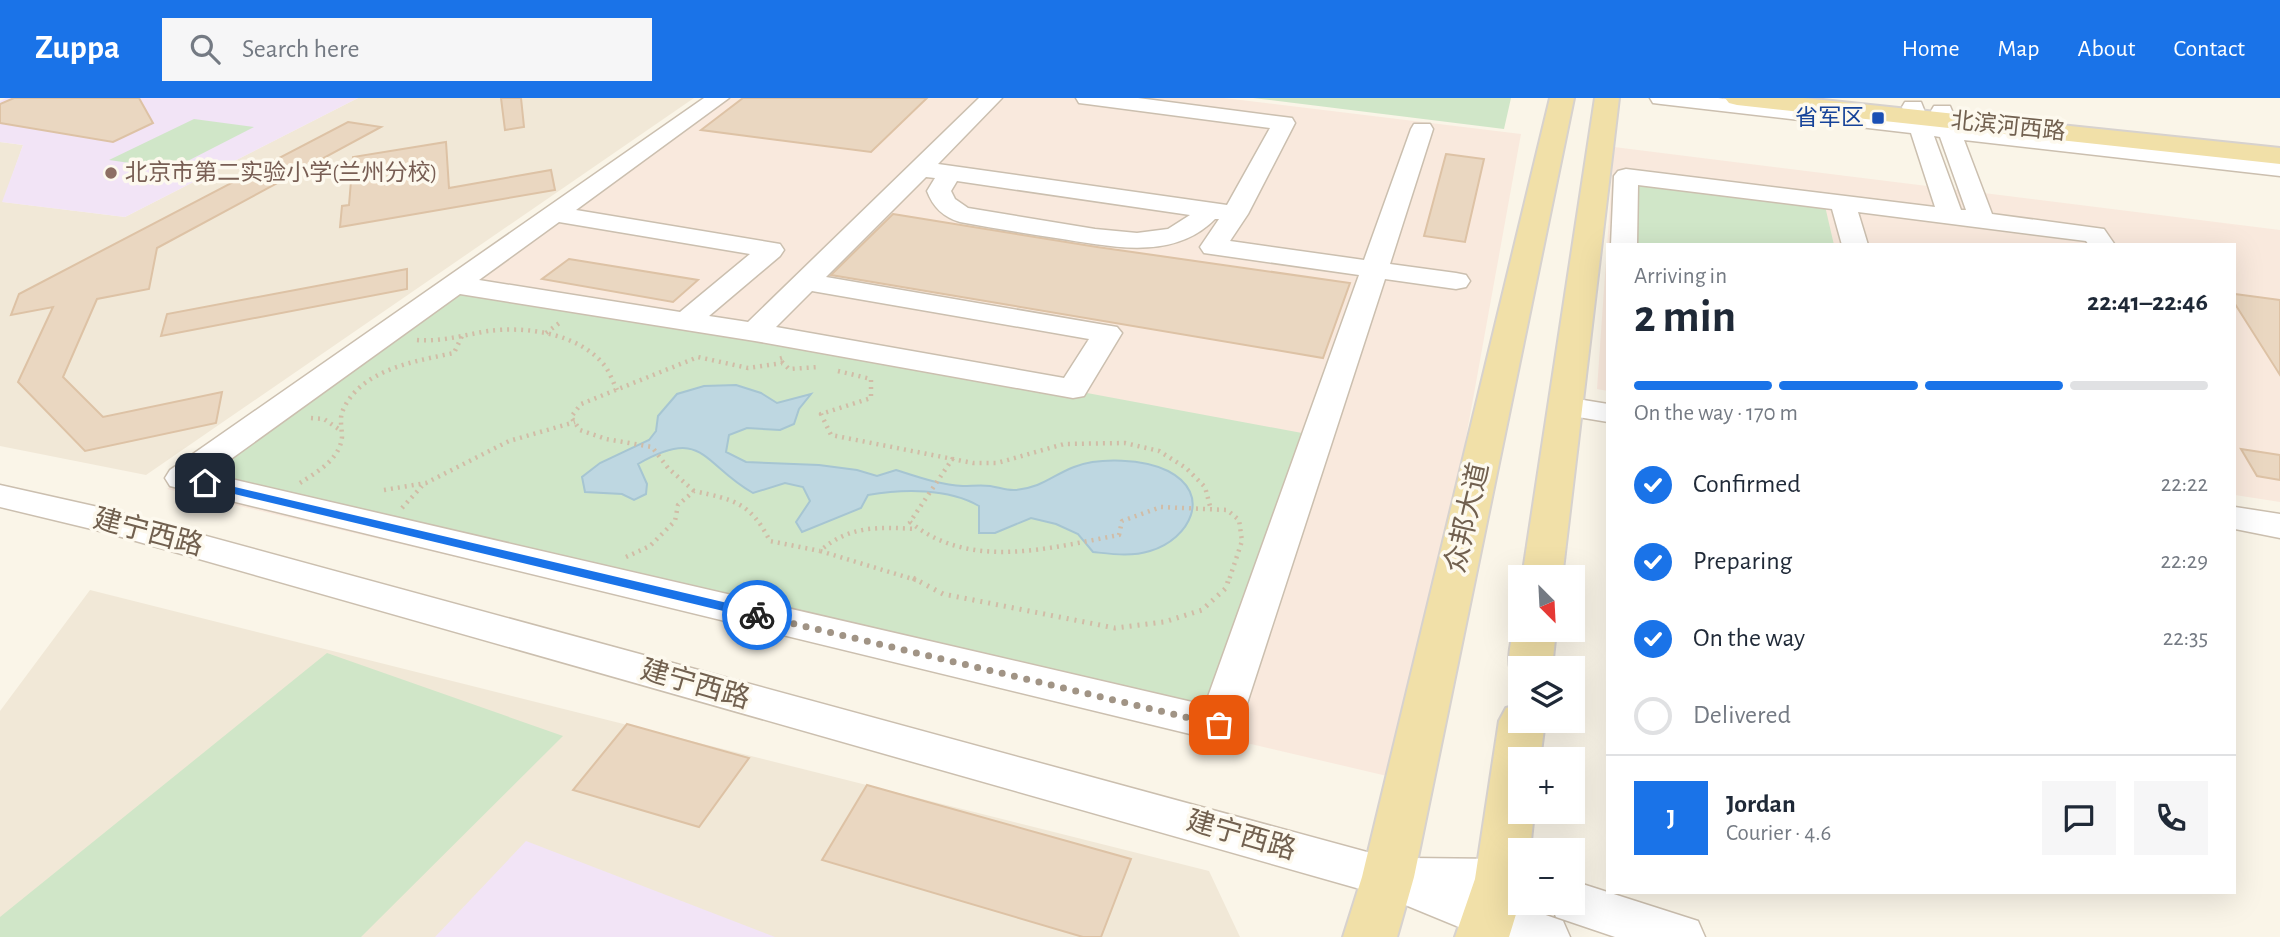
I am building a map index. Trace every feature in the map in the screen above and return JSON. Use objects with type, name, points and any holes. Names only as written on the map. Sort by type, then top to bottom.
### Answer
[{"type":"main road","name":"众邦大道","points":[[1370,937],[1388,877],[1562,98]]},
{"type":"main road","points":[[1544,565],[1607,98]]},
{"type":"main road","name":"北滨河西路","points":[[1737,98],[1945,119],[2280,145]]},
{"type":"main road","name":"北滨河西路","points":[[1860,98],[1917,116]]},
{"type":"main road","name":"北滨河西路","points":[[1945,119],[2273,164]]},
{"type":"main road","points":[[1498,905],[1520,733]]},
{"type":"street","points":[[718,98],[182,478],[1219,725],[1422,129]]},
{"type":"street","points":[[755,332],[991,98]]},
{"type":"street","points":[[1087,98],[1144,101],[1284,123],[1222,212],[1213,247],[1456,281]]},
{"type":"street","points":[[1661,98],[1917,116],[1951,216]]},
{"type":"street","points":[[1945,119],[1982,220]]},
{"type":"street","points":[[920,169],[1222,212]]},
{"type":"street","points":[[950,174],[939,191],[944,204],[960,214],[1104,237],[1144,240],[1172,236],[1222,212]]},
{"type":"street","points":[[1624,243],[1626,176],[2095,234],[2101,243]]},
{"type":"street","points":[[1843,202],[1854,243]]},
{"type":"street","points":[[555,214],[771,250],[686,321]]},
{"type":"street","points":[[456,285],[755,332],[1073,389],[1107,333],[805,282]]},
{"type":"street","points":[[1565,406],[1606,413]]},
{"type":"street","name":"建宁西路","points":[[0,496],[134,529],[1388,877],[1498,905],[1546,937]]},
{"type":"street","points":[[2236,518],[2280,526]]},
{"type":"street","points":[[1585,906],[1681,937]]},
{"type":"path","points":[[385,335],[429,342],[493,331],[527,331],[556,335],[586,350],[605,365],[617,390]]},
{"type":"path","points":[[274,500],[321,469],[341,444],[342,413],[352,394],[386,371],[454,353],[462,336]]},
{"type":"path","points":[[818,343],[802,358],[789,356],[779,359],[789,369],[816,367],[871,379],[871,398],[821,414],[831,435],[953,458],[997,463],[1064,444],[1125,443],[1159,451],[1186,468],[1205,487],[1210,510]]},
{"type":"path","points":[[783,363],[748,368],[698,357],[581,404],[572,417],[580,430],[606,439],[652,447],[660,459],[694,491],[744,503],[759,516],[770,541],[820,551],[911,577],[943,594],[1115,628],[1164,622],[1202,610],[1226,588],[1242,541],[1239,520],[1227,510],[1161,507],[1122,521],[1119,535],[1070,544],[985,553],[947,544],[916,529],[867,527],[833,537],[820,551]]},
{"type":"path","points":[[384,490],[401,490],[423,485],[538,428],[575,422]]},
{"type":"path","points":[[916,529],[910,522],[953,458]]},
{"type":"path","points":[[592,576],[650,546],[675,521],[678,505],[694,491]]},
{"type":"shaded area","name":"北京市第二实验小学(兰州分校)","points":[[6,98],[358,98],[125,217],[2,202],[23,145],[0,142],[0,101]]},
{"type":"shaded area","points":[[358,98],[694,98],[146,475],[0,446],[0,142],[23,145],[3,202],[125,217]]},
{"type":"shaded area","points":[[716,98],[1224,98],[1521,134],[1404,780],[167,489]]},
{"type":"shaded area","points":[[1614,147],[2280,230],[2280,502],[2236,495],[2236,243],[1607,243]]},
{"type":"shaded area","points":[[1606,261],[1606,391],[1597,389]]},
{"type":"shaded area","points":[[90,590],[1209,871],[1240,937],[0,937],[0,711]]},
{"type":"shaded area","points":[[526,841],[775,937],[435,937]]},
{"type":"green space","points":[[1253,98],[1511,98],[1504,129]]},
{"type":"green space","points":[[194,119],[254,127],[172,169],[109,160]]},
{"type":"green space","points":[[1636,183],[1825,206],[1834,243],[1635,243]]},
{"type":"green space","points":[[456,285],[818,343],[1318,436],[1219,725],[182,478]]},
{"type":"green space","points":[[327,653],[563,736],[361,937],[0,937],[0,917]]},
{"type":"water","points":[[736,385],[761,393],[777,403],[811,394],[799,409],[794,424],[780,430],[747,428],[729,435],[726,452],[746,462],[819,465],[857,470],[877,476],[896,470],[946,484],[1013,490],[1025,489],[1085,464],[1135,462],[1168,471],[1182,481],[1190,492],[1193,503],[1191,515],[1176,537],[1164,545],[1143,553],[1129,554],[1093,552],[1078,534],[1056,524],[1031,518],[995,533],[979,533],[979,506],[954,496],[925,492],[868,495],[861,508],[802,532],[796,522],[810,501],[803,487],[785,483],[753,493],[701,453],[677,448],[638,464],[647,484],[646,494],[634,500],[622,494],[585,492],[582,477],[600,463],[649,440],[656,431],[658,416],[677,394],[704,386]]},
{"type":"building","points":[[14,98],[139,98],[153,123],[113,142],[0,123],[0,104]]},
{"type":"building","points":[[501,98],[521,98],[524,127],[505,130]]},
{"type":"building","points":[[743,98],[927,98],[871,152],[701,130]]},
{"type":"building","points":[[348,122],[381,127],[157,248],[149,289],[97,299],[63,377],[103,417],[222,392],[216,423],[85,451],[18,382],[53,307],[11,315],[19,294]]},
{"type":"building","points":[[446,142],[449,188],[551,170],[555,190],[340,227],[342,206],[349,205],[353,157]]},
{"type":"building","points":[[1446,154],[1484,159],[1465,242],[1424,236]]},
{"type":"building","points":[[893,214],[1097,247],[1350,283],[1323,358],[831,275]]},
{"type":"building","points":[[569,259],[698,280],[673,302],[542,279]]},
{"type":"building","points":[[407,269],[407,289],[161,336],[167,314]]},
{"type":"building","points":[[2236,294],[2280,300],[2280,375],[2236,306]]},
{"type":"building","points":[[2241,449],[2280,455],[2280,480],[2257,476]]},
{"type":"building","points":[[627,724],[749,758],[699,827],[573,790]]},
{"type":"building","points":[[867,785],[1131,859],[1101,937],[1083,937],[822,860]]},
{"type":"way so far","points":[[757,615],[1219,725]]},
{"type":"place","name":"省军区","points":[[1878,118]]},
{"type":"place","name":"北京市第二实验小学(兰州分校)","points":[[111,173]]},
{"type":"route","points":[[205,483],[757,615]]}]
